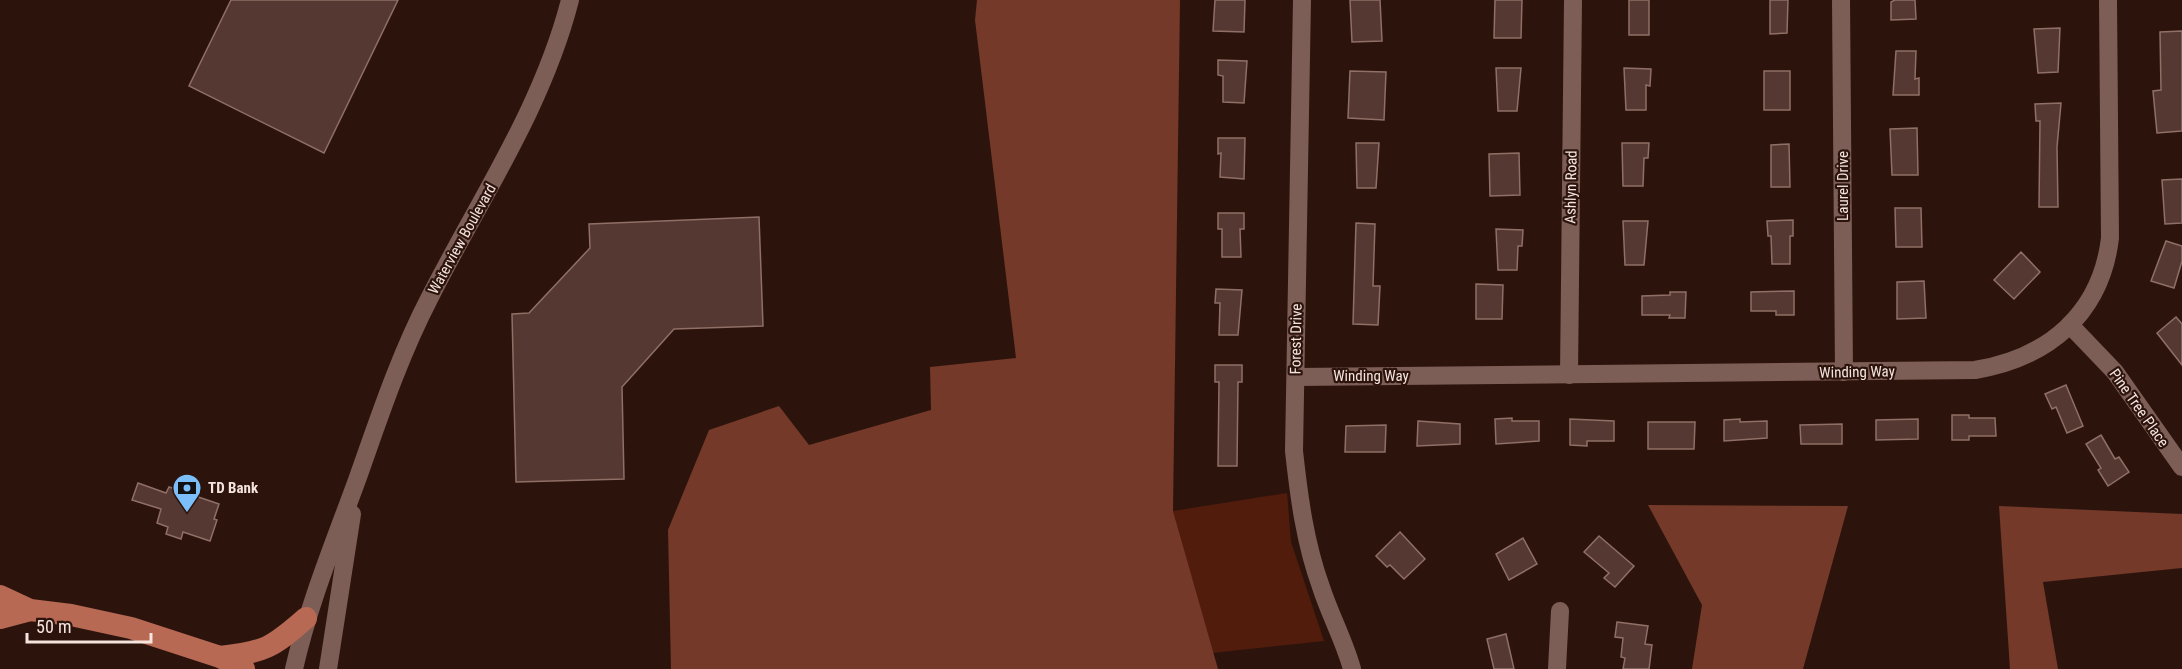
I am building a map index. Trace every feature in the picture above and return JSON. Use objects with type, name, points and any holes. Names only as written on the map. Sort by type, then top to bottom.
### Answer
[{"type":"main road","points":[[0,596],[30,610],[71,615],[130,628],[220,657],[244,669]]},
{"type":"main road","points":[[0,618],[30,610]]},
{"type":"main road","points":[[220,657],[262,651],[285,637],[306,618]]},
{"type":"street","name":"Waterview Boulevard","points":[[294,669],[306,618],[404,351],[429,298],[523,124],[559,39],[570,0]]},
{"type":"street","name":"Forest Drive","points":[[1302,0],[1294,451],[1302,515],[1320,585],[1345,643],[1352,669]]},
{"type":"street","name":"Ashlyn Road","points":[[1569,375],[1573,0]]},
{"type":"street","name":"Laurel Drive","points":[[1841,0],[1844,372]]},
{"type":"street","name":"Winding Way","points":[[1296,376],[1974,370],[1997,366],[2039,349],[2070,325],[2094,292],[2103,272],[2110,238],[2108,0]]},
{"type":"street","name":"Pine Tree Place","points":[[2070,325],[2115,372],[2182,467]]},
{"type":"street","name":"Waterview Boulevard","points":[[328,669],[357,480]]},
{"type":"street","points":[[1557,669],[1560,611]]},
{"type":"shaded area","points":[[977,0],[1180,0],[1173,511],[1218,669],[671,669],[668,530],[709,430],[779,406],[809,445],[931,410],[930,367],[1016,358],[975,20]]},
{"type":"shaded area","points":[[1287,493],[1291,542],[1324,641],[1212,653],[1173,511]]},
{"type":"shaded area","points":[[1648,505],[1848,506],[1803,669],[1692,669],[1702,605]]},
{"type":"shaded area","points":[[1999,506],[2182,514],[2182,568],[2043,582],[2058,669],[2010,669]]},
{"type":"building","points":[[231,0],[398,0],[324,153],[189,86]]},
{"type":"building","points":[[1215,0],[1245,0],[1244,32],[1213,31]]},
{"type":"building","points":[[1350,0],[1380,0],[1382,41],[1352,42]]},
{"type":"building","points":[[1495,0],[1522,0],[1521,38],[1494,38]]},
{"type":"building","points":[[1629,0],[1649,0],[1649,35],[1629,35]]},
{"type":"building","points":[[1770,0],[1788,0],[1787,33],[1770,34]]},
{"type":"building","points":[[1915,0],[1916,19],[1891,20],[1891,2]]},
{"type":"building","points":[[2060,28],[2058,72],[2038,73],[2034,29]]},
{"type":"building","points":[[2182,31],[2182,131],[2157,133],[2153,91],[2161,90],[2160,32]]},
{"type":"building","points":[[1896,51],[1916,51],[1915,79],[1919,78],[1919,95],[1893,95]]},
{"type":"building","points":[[1218,60],[1247,61],[1244,103],[1223,102],[1223,76],[1218,75]]},
{"type":"building","points":[[1496,68],[1521,68],[1517,111],[1498,111]]},
{"type":"building","points":[[1624,68],[1651,69],[1650,86],[1646,85],[1646,110],[1626,110]]},
{"type":"building","points":[[1350,71],[1386,72],[1384,120],[1348,118]]},
{"type":"building","points":[[1764,71],[1790,71],[1790,110],[1764,110]]},
{"type":"building","points":[[2061,103],[2057,147],[2058,207],[2039,207],[2040,121],[2036,121],[2035,104]]},
{"type":"building","points":[[1917,128],[1918,175],[1892,175],[1890,129]]},
{"type":"building","points":[[1218,138],[1245,138],[1244,179],[1220,177],[1221,153],[1218,154]]},
{"type":"building","points":[[1356,143],[1379,143],[1376,188],[1357,188]]},
{"type":"building","points":[[1622,143],[1649,143],[1648,158],[1644,158],[1643,186],[1623,186]]},
{"type":"building","points":[[1789,144],[1790,187],[1771,187],[1771,145]]},
{"type":"building","points":[[1519,153],[1520,195],[1490,196],[1489,154]]},
{"type":"building","points":[[2182,179],[2182,223],[2165,224],[2162,180]]},
{"type":"building","points":[[1895,208],[1921,208],[1922,247],[1896,247]]},
{"type":"building","points":[[1218,213],[1244,213],[1244,229],[1240,229],[1241,257],[1222,257],[1222,229],[1218,229]]},
{"type":"building","points":[[759,217],[763,326],[674,329],[622,387],[624,479],[516,482],[512,314],[529,313],[590,248],[589,224]]},
{"type":"building","points":[[1793,220],[1793,236],[1790,236],[1790,264],[1772,264],[1771,236],[1768,236],[1767,221]]},
{"type":"building","points":[[1623,221],[1648,221],[1644,265],[1625,265]]},
{"type":"building","points":[[1356,223],[1375,224],[1373,286],[1380,286],[1378,325],[1353,324]]},
{"type":"building","points":[[1496,229],[1523,230],[1522,246],[1518,246],[1517,270],[1498,270]]},
{"type":"building","points":[[2166,241],[2182,246],[2182,261],[2174,288],[2151,281]]},
{"type":"building","points":[[2021,252],[2040,272],[2014,299],[1994,280]]},
{"type":"building","points":[[1924,281],[1926,318],[1897,319],[1897,282]]},
{"type":"building","points":[[1476,284],[1503,285],[1502,319],[1476,319]]},
{"type":"building","points":[[1216,289],[1242,290],[1238,335],[1219,335],[1220,303],[1215,303]]},
{"type":"building","points":[[1794,291],[1794,315],[1776,315],[1776,311],[1751,311],[1751,292]]},
{"type":"building","points":[[1670,292],[1686,292],[1685,318],[1669,318],[1670,315],[1642,315],[1642,296],[1670,295]]},
{"type":"building","points":[[2176,317],[2182,324],[2182,365],[2157,333]]},
{"type":"building","points":[[1215,365],[1242,365],[1242,382],[1238,382],[1237,466],[1218,466],[1219,382],[1215,382]]},
{"type":"building","points":[[2066,385],[2083,426],[2067,433],[2056,407],[2052,409],[2045,394]]},
{"type":"building","points":[[1952,415],[1969,415],[1969,418],[1995,418],[1996,436],[1969,436],[1969,440],[1952,440]]},
{"type":"building","points":[[1512,418],[1512,421],[1539,421],[1539,441],[1496,444],[1495,419]]},
{"type":"building","points":[[1570,419],[1614,421],[1614,441],[1587,441],[1587,446],[1570,445]]},
{"type":"building","points":[[1740,419],[1740,422],[1767,421],[1767,438],[1724,441],[1724,420]]},
{"type":"building","points":[[1918,419],[1918,439],[1876,440],[1876,420]]},
{"type":"building","points":[[1418,421],[1460,424],[1460,444],[1417,446]]},
{"type":"building","points":[[1648,422],[1695,422],[1694,449],[1648,449]]},
{"type":"building","points":[[1842,424],[1842,444],[1801,444],[1800,425]]},
{"type":"building","points":[[1386,425],[1385,452],[1345,452],[1346,426]]},
{"type":"building","points":[[2101,435],[2115,459],[2119,457],[2129,472],[2108,486],[2098,470],[2101,468],[2086,444]]},
{"type":"building","name":"TD Bank","points":[[138,483],[166,493],[169,487],[219,504],[214,519],[217,520],[210,541],[183,532],[181,539],[166,534],[168,527],[157,523],[161,509],[132,500]]},
{"type":"building","points":[[1400,532],[1425,559],[1404,579],[1390,565],[1387,567],[1376,556]]},
{"type":"building","points":[[1599,536],[1634,566],[1615,587],[1604,578],[1609,573],[1584,552]]},
{"type":"building","points":[[1523,538],[1537,564],[1509,580],[1496,554]]},
{"type":"building","points":[[1617,622],[1648,626],[1645,644],[1652,645],[1649,669],[1623,669],[1625,658],[1621,657],[1623,638],[1615,637]]},
{"type":"building","points":[[1506,634],[1514,669],[1494,669],[1487,639]]},
{"type":"place","name":"TD Bank","points":[[187,514]]}]
